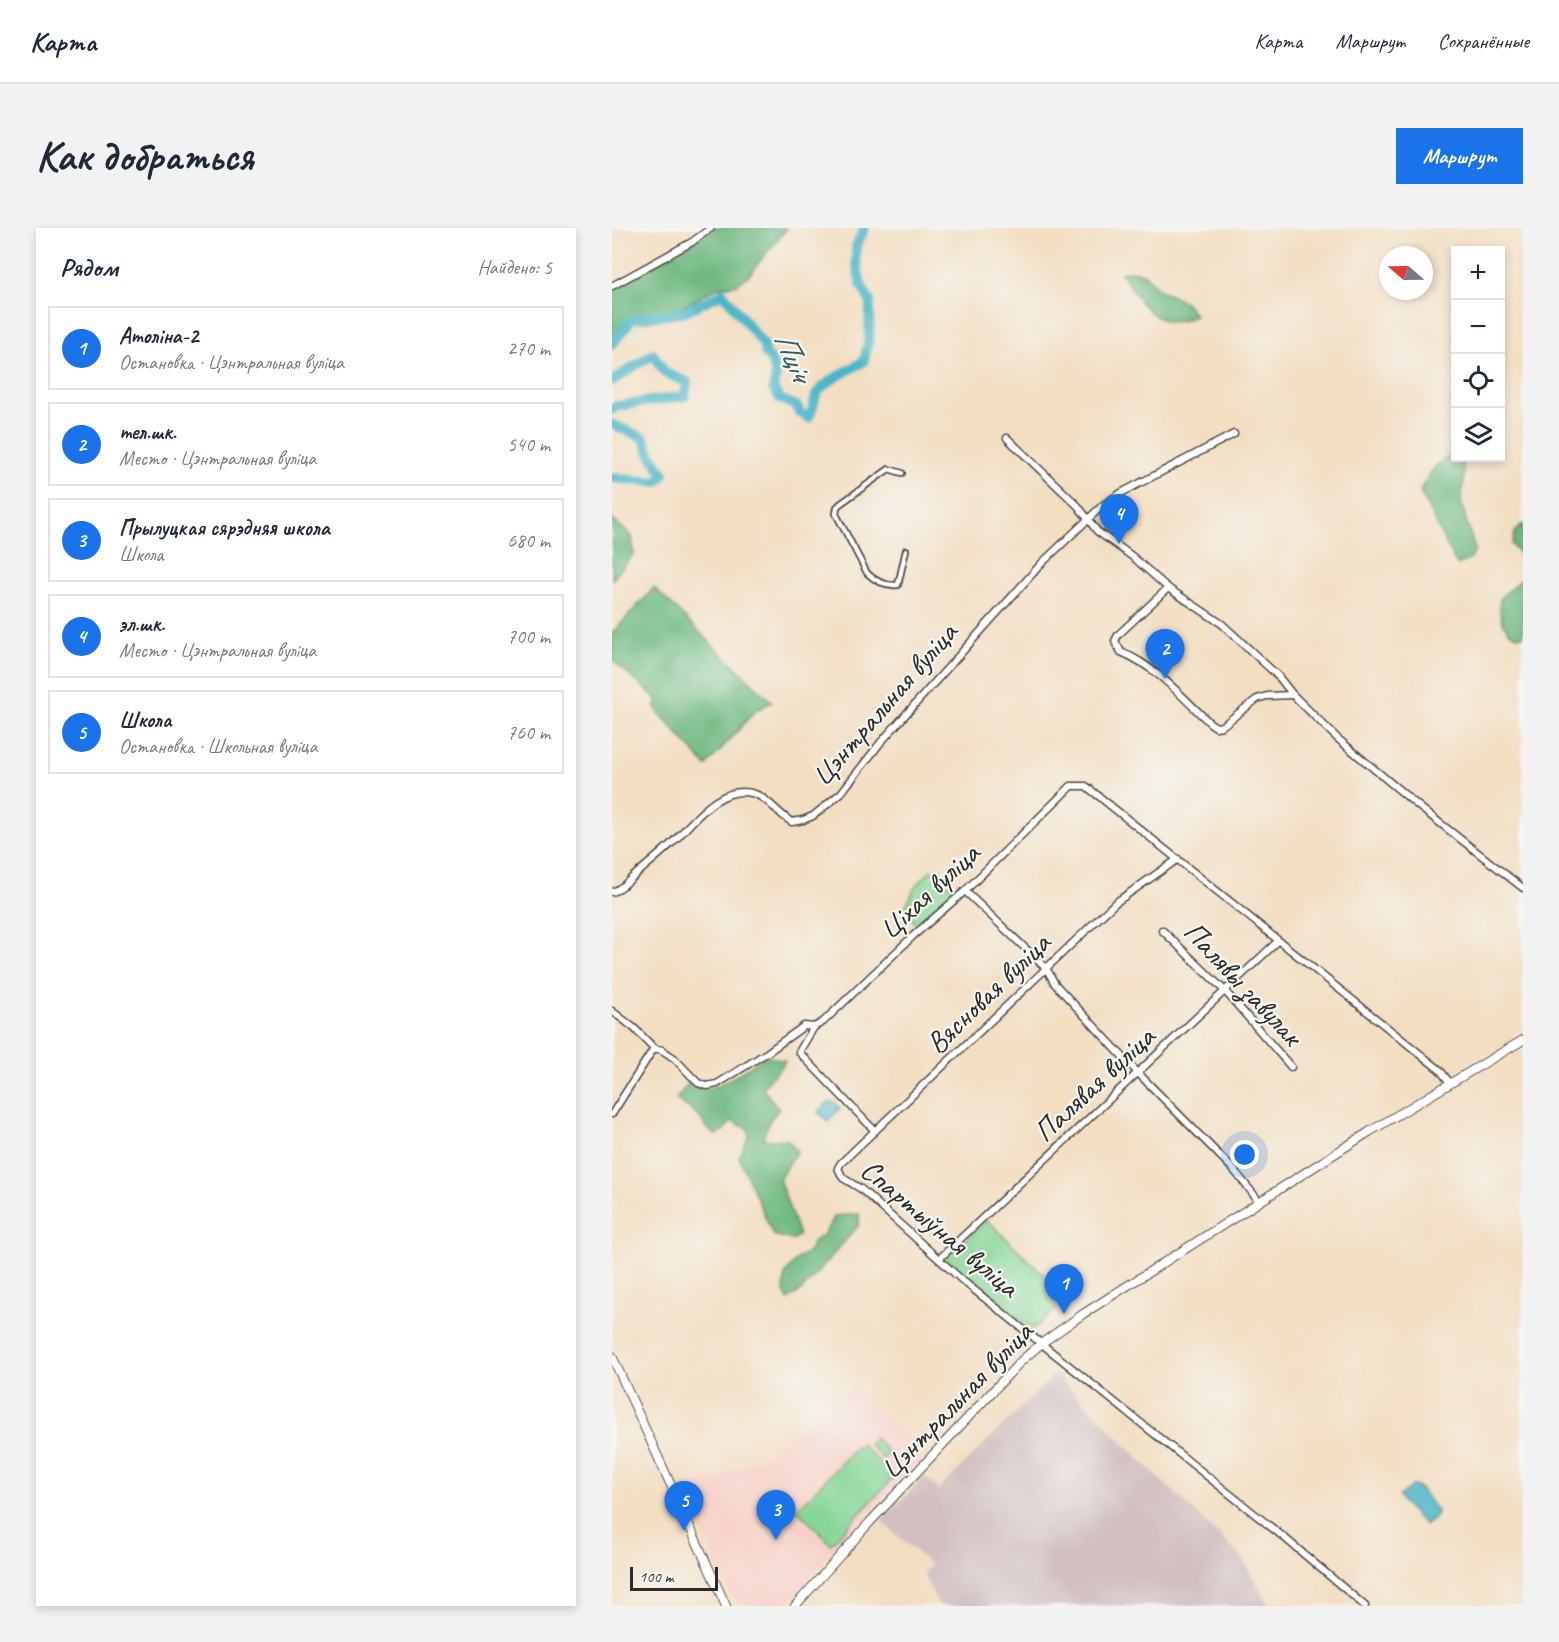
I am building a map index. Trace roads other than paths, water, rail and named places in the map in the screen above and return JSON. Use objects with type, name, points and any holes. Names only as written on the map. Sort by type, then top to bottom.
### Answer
[{"type":"street","points":[[612,286],[692,242],[711,228]]},
{"type":"street","name":"Цэнтральная вуліца","points":[[612,892],[621,888],[658,856],[710,804],[726,797],[743,793],[762,797],[788,820],[795,822],[808,818],[829,805],[881,742],[1060,545],[1111,499],[1234,434]]},
{"type":"street","points":[[1007,438],[1078,506],[1097,531],[1133,557],[1168,588],[1222,624],[1278,676],[1293,695],[1345,745],[1523,888]]},
{"type":"street","points":[[902,473],[889,469],[840,504],[836,514],[867,573],[874,580],[889,585],[898,585],[906,550]]},
{"type":"street","points":[[1168,588],[1118,635],[1115,641],[1121,652],[1135,657],[1216,727],[1222,726],[1257,699],[1267,696],[1293,695]]},
{"type":"street","name":"Ціхая вуліца","points":[[814,1027],[823,1022],[913,936],[965,891],[1071,786],[1086,786],[1178,859]]},
{"type":"street","points":[[1178,859],[1440,1070],[1450,1083]]},
{"type":"street","name":"Вясновая вуліца","points":[[838,1168],[840,1163],[1115,903],[1178,859]]},
{"type":"street","points":[[965,891],[1046,968],[1055,984],[1138,1073],[1233,1169],[1259,1201]]},
{"type":"street","name":"Палявы завулак","points":[[1162,930],[1225,992],[1291,1067]]},
{"type":"street","name":"Палявая вуліца","points":[[940,1258],[1278,941]]},
{"type":"street","points":[[612,1011],[654,1048],[674,1058],[698,1083],[708,1086],[717,1084],[804,1026],[814,1027],[799,1052],[875,1131]]},
{"type":"street","name":"Цэнтральная вуліца","points":[[795,1606],[870,1522],[1021,1361],[1042,1343],[1083,1314],[1259,1201],[1523,1040]]},
{"type":"street","points":[[612,1114],[654,1048]]},
{"type":"street","name":"Спартыўная вуліца","points":[[838,1168],[843,1178],[861,1189],[963,1281],[1286,1539],[1365,1606]]},
{"type":"street","points":[[612,1356],[726,1606]]},
{"type":"water","points":[[829,1102],[834,1102],[840,1108],[828,1122],[818,1112]]},
{"type":"water","points":[[1413,1485],[1420,1489],[1437,1511],[1436,1516],[1425,1525],[1399,1496]]},
{"type":"waterway","name":"Пціч","points":[[612,345],[632,319],[682,313],[723,293],[763,344],[776,375],[773,389],[780,399],[797,406],[800,413],[808,418],[819,390],[864,361],[869,339],[870,301],[861,285],[856,261],[856,246],[865,228]]},
{"type":"waterway","name":"Пціч","points":[[612,381],[653,354],[665,373],[687,382],[685,396],[616,406],[612,410]]},
{"type":"waterway","name":"Пціч","points":[[612,424],[644,438],[652,457],[664,474],[657,482],[612,478]]},
{"type":"place","name":"эл.шк.","points":[[1119,544]]},
{"type":"place","name":"тел.шк.","points":[[1165,679]]},
{"type":"place","name":"Атоліна-2","points":[[1064,1314]]},
{"type":"place","name":"Школа","points":[[684,1531]]},
{"type":"place","name":"Прылуцкая сярэдняя школа","points":[[776,1540]]}]
